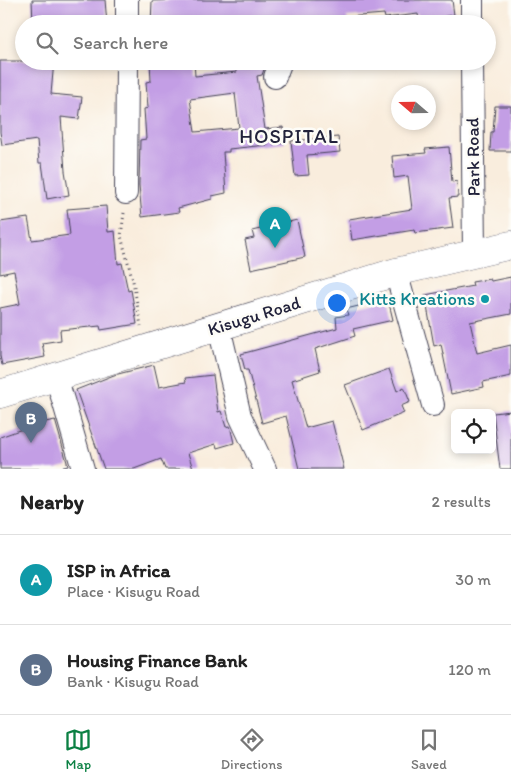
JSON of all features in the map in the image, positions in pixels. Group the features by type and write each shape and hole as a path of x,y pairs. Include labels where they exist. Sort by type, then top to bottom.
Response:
{"street":[{"path":"127,0 127,15"},
{"path":"472,0 472,15"},
{"path":"126,193 127,70"},
{"name":"Park Road","path":"472,70 474,254"},
{"name":"Kisugu Road","path":"0,394 396,272 511,245"},
{"path":"396,272 433,405"},
{"path":"219,327 240,416 265,469"},
{"path":"56,376 83,469"}],"path":[{"path":"126,193 121,236 133,281 146,349"}],"building":[{"path":"32,0 105,0 106,15 33,15"},
{"path":"452,0 454,15 151,15 152,1"},
{"path":"0,61 15,61 15,70 53,70 51,94 82,97 79,119 61,117 65,171 69,195 47,199 42,163 39,163 37,140 2,145 0,132"},
{"path":"150,70 195,70 195,76 237,72 237,70 264,70 262,75 257,76 265,129 283,127 285,143 229,149 229,152 223,152 226,193 212,196 212,199 178,208 179,212 142,217 139,185 140,140 146,139 144,109 148,108 146,82 151,81","holes":["235,93 239,128 195,132 190,99"]},
{"path":"495,106 511,106 511,151 490,151"},
{"path":"338,137 340,152 307,155 309,175 295,176 291,141"},
{"path":"449,147 452,182 457,181 458,197 449,198 453,228 415,233 414,230 352,240 349,219 412,209 408,176 394,178 392,156 426,153 425,149"},
{"path":"106,206 108,232 115,231 118,264 122,263 128,291 131,290 137,324 101,330 100,326 60,330 61,340 42,343 45,357 2,365 0,356 0,308 20,304 14,271 0,274 0,222 28,218 32,240 70,235 67,209"},
{"path":"297,220 305,257 251,269 245,240 254,238 252,231"},
{"path":"511,277 511,314 470,322 477,353 511,345 511,376 483,382 484,387 451,394 441,344 434,346 425,295 473,286 472,282"},
{"path":"388,299 393,320 353,329 355,336 315,349 320,371 292,380 306,428 332,421 344,469 299,469 286,416 262,423 248,370 245,370 241,354 337,328 336,317 348,315 346,309"},
{"path":"154,365 159,387 186,382 185,378 213,375 218,412 221,411 226,427 230,426 234,443 217,448 216,444 188,453 193,469 165,469 161,459 134,469 104,469 76,390 114,375"},
{"path":"389,369 397,391 404,387 410,402 401,406 404,413 363,430 345,385"},
{"path":"511,411 511,469 500,469 496,437 496,413"},
{"path":"55,420 68,466 55,469 0,469 0,437 36,424"}],"place":[{"name":"ISP in Africa","path":"275,248"},
{"name":"Kitts Kreations","path":"485,299"},
{"name":"Housing Finance Bank","path":"31,443"}],"district":[{"name":"HOSPITAL","path":"289,136"}]}
